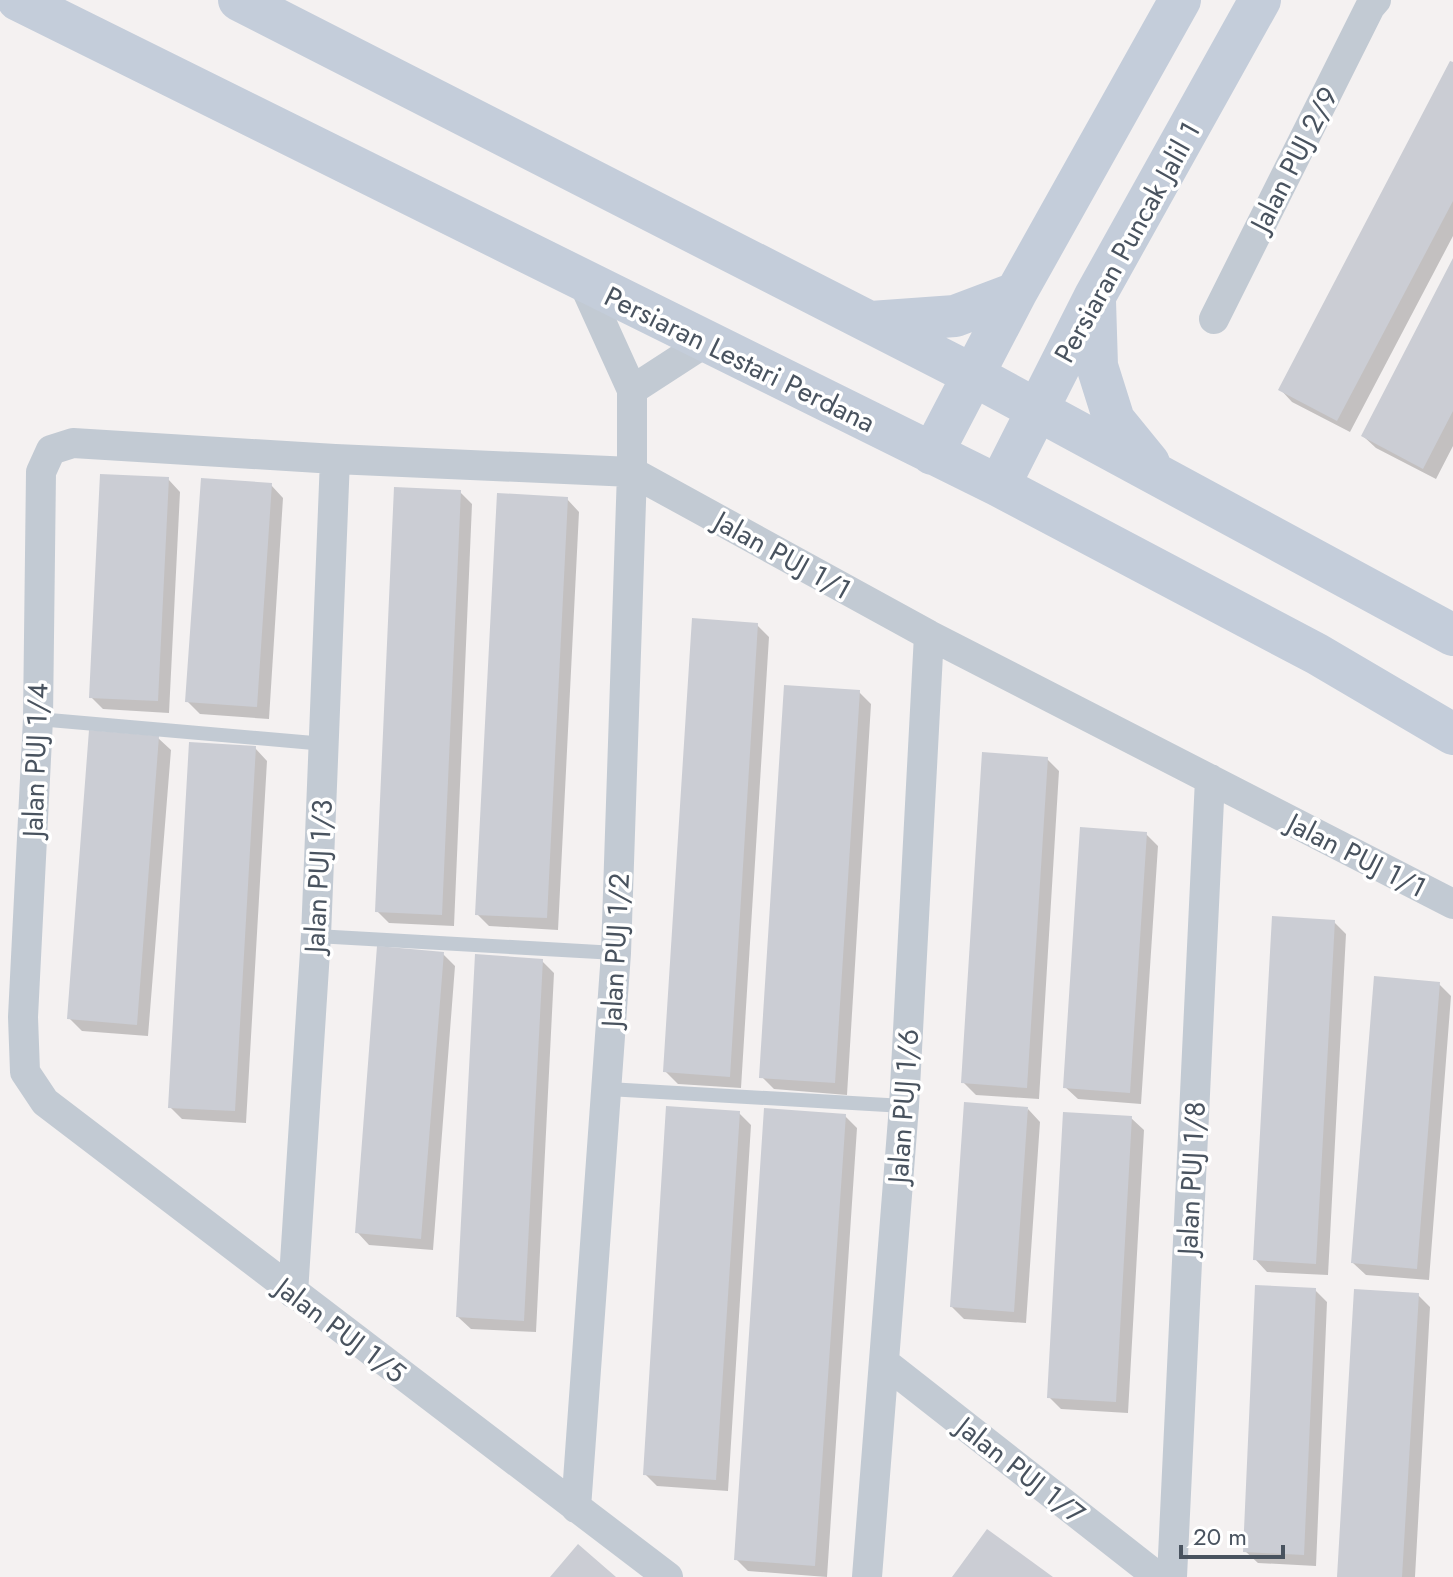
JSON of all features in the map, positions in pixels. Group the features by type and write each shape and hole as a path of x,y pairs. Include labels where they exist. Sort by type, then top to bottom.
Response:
{"main road":[{"name":"Persiaran Lestari Perdana","path":"18,0 999,486 1317,654 1453,734"},
{"path":"239,0 973,375 1453,635"},
{"path":"932,454 1016,293 1180,0"},
{"name":"Persiaran Puncak Jalil 1","path":"999,486 1095,296 1260,0"},
{"path":"870,322 955,316 1016,293"},
{"path":"1095,296 1097,366 1114,420 1164,481"}],"street":[{"name":"Jalan PUJ 2/9","path":"1214,319 1376,0"},
{"name":"Jalan PUJ 1/2","path":"576,1508 616,953 632,472 632,390 583,282"},
{"path":"632,390 706,342"},
{"name":"Jalan PUJ 1/1","path":"51,450 73,443 335,459 632,472 929,635 1453,904"},
{"name":"Jalan PUJ 1/4","path":"25,1072 23,1017 38,719 41,472 51,450"},
{"name":"Jalan PUJ 1/3","path":"293,1293 316,936 335,459"},
{"name":"Jalan PUJ 1/6","path":"867,1577 904,1106 929,635"},
{"name":"Jalan PUJ 1/8","path":"1172,1577 1210,779"},
{"name":"Jalan PUJ 1/5","path":"25,1072 45,1102 668,1577"},
{"name":"Jalan PUJ 1/7","path":"885,1363 1158,1577"}],"lane":[{"path":"38,719 325,744"},
{"path":"316,936 616,953"},
{"path":"608,1089 904,1106"}],"building":[{"path":"1450,61 1453,62 1453,201 1337,421 1278,390"},
{"path":"1453,258 1453,411 1423,469 1361,436"},
{"path":"100,474 169,477 158,701 89,698"},
{"path":"201,478 272,483 257,707 185,702"},
{"path":"394,487 461,490 442,915 375,912"},
{"path":"497,493 568,497 547,918 475,915"},
{"path":"692,618 758,623 730,1077 663,1072"},
{"path":"784,685 860,690 835,1083 759,1078"},
{"path":"89,730 159,736 137,1025 67,1019"},
{"path":"189,742 256,746 235,1111 168,1108"},
{"path":"982,752 1048,757 1027,1088 961,1083"},
{"path":"1080,827 1147,832 1130,1093 1063,1088"},
{"path":"1272,916 1335,920 1316,1264 1253,1260"},
{"path":"377,946 444,952 421,1239 355,1233"},
{"path":"475,954 543,959 524,1321 456,1317"},
{"path":"1374,976 1440,982 1417,1269 1351,1263"},
{"path":"964,1102 1028,1107 1014,1312 950,1307"},
{"path":"666,1106 740,1111 716,1480 643,1475"},
{"path":"764,1108 846,1114 815,1566 734,1560"},
{"path":"1063,1112 1132,1116 1116,1402 1047,1398"},
{"path":"1255,1285 1316,1288 1304,1555 1243,1552"},
{"path":"1354,1289 1419,1293 1402,1577 1337,1577"},
{"path":"987,1529 1053,1577 952,1577"},
{"path":"578,1544 616,1577 550,1577"}]}
